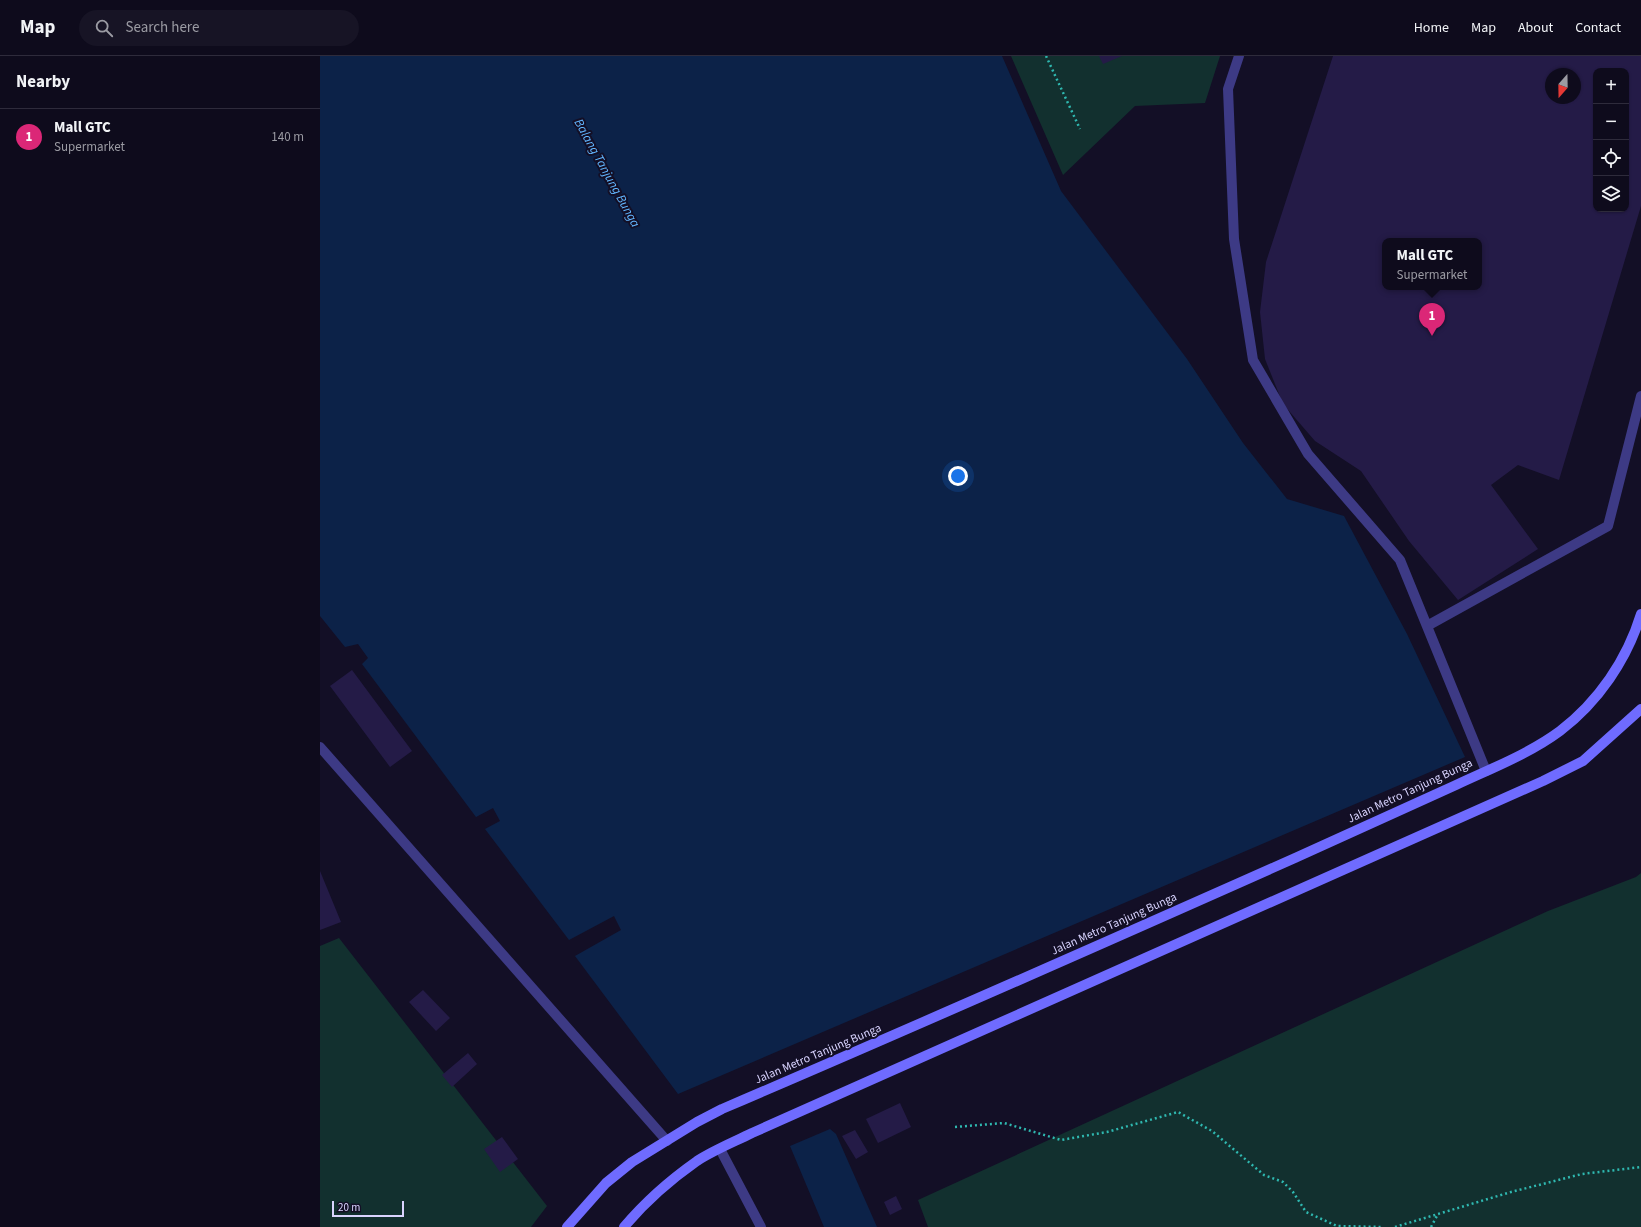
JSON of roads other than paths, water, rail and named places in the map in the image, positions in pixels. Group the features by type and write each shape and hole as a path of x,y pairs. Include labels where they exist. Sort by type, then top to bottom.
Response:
{"main road":[{"name":"Jalan Metro Tanjung Bunga","path":"567,1227 606,1183 632,1162 697,1122 722,1109 1049,968 1486,771 1539,745 1576,717 1615,672 1629,646 1641,614"},
{"path":"624,1227 641,1206 698,1160 752,1132 1544,781 1583,761 1641,709"}],"street":[{"path":"1239,56 1228,89 1234,239 1253,360 1308,454 1400,560 1486,771"},
{"path":"1427,626 1608,526 1637,425 1641,396"},
{"path":"320,747 667,1141"},
{"path":"720,1149 761,1227"}],"water":[{"name":"Balang Tanjung Bunga","path":"320,56 1002,56 1061,191 1187,359 1243,443 1287,499 1344,516 1407,634 1465,757 678,1094 575,956 621,930 614,916 569,940 485,829 500,821 493,808 476,817 362,664 368,658 358,644 345,647 320,616"},
{"path":"830,1129 836,1134 877,1227 824,1227 790,1146"}],"place":[{"name":"Mall GTC","path":"1432,336"}]}
